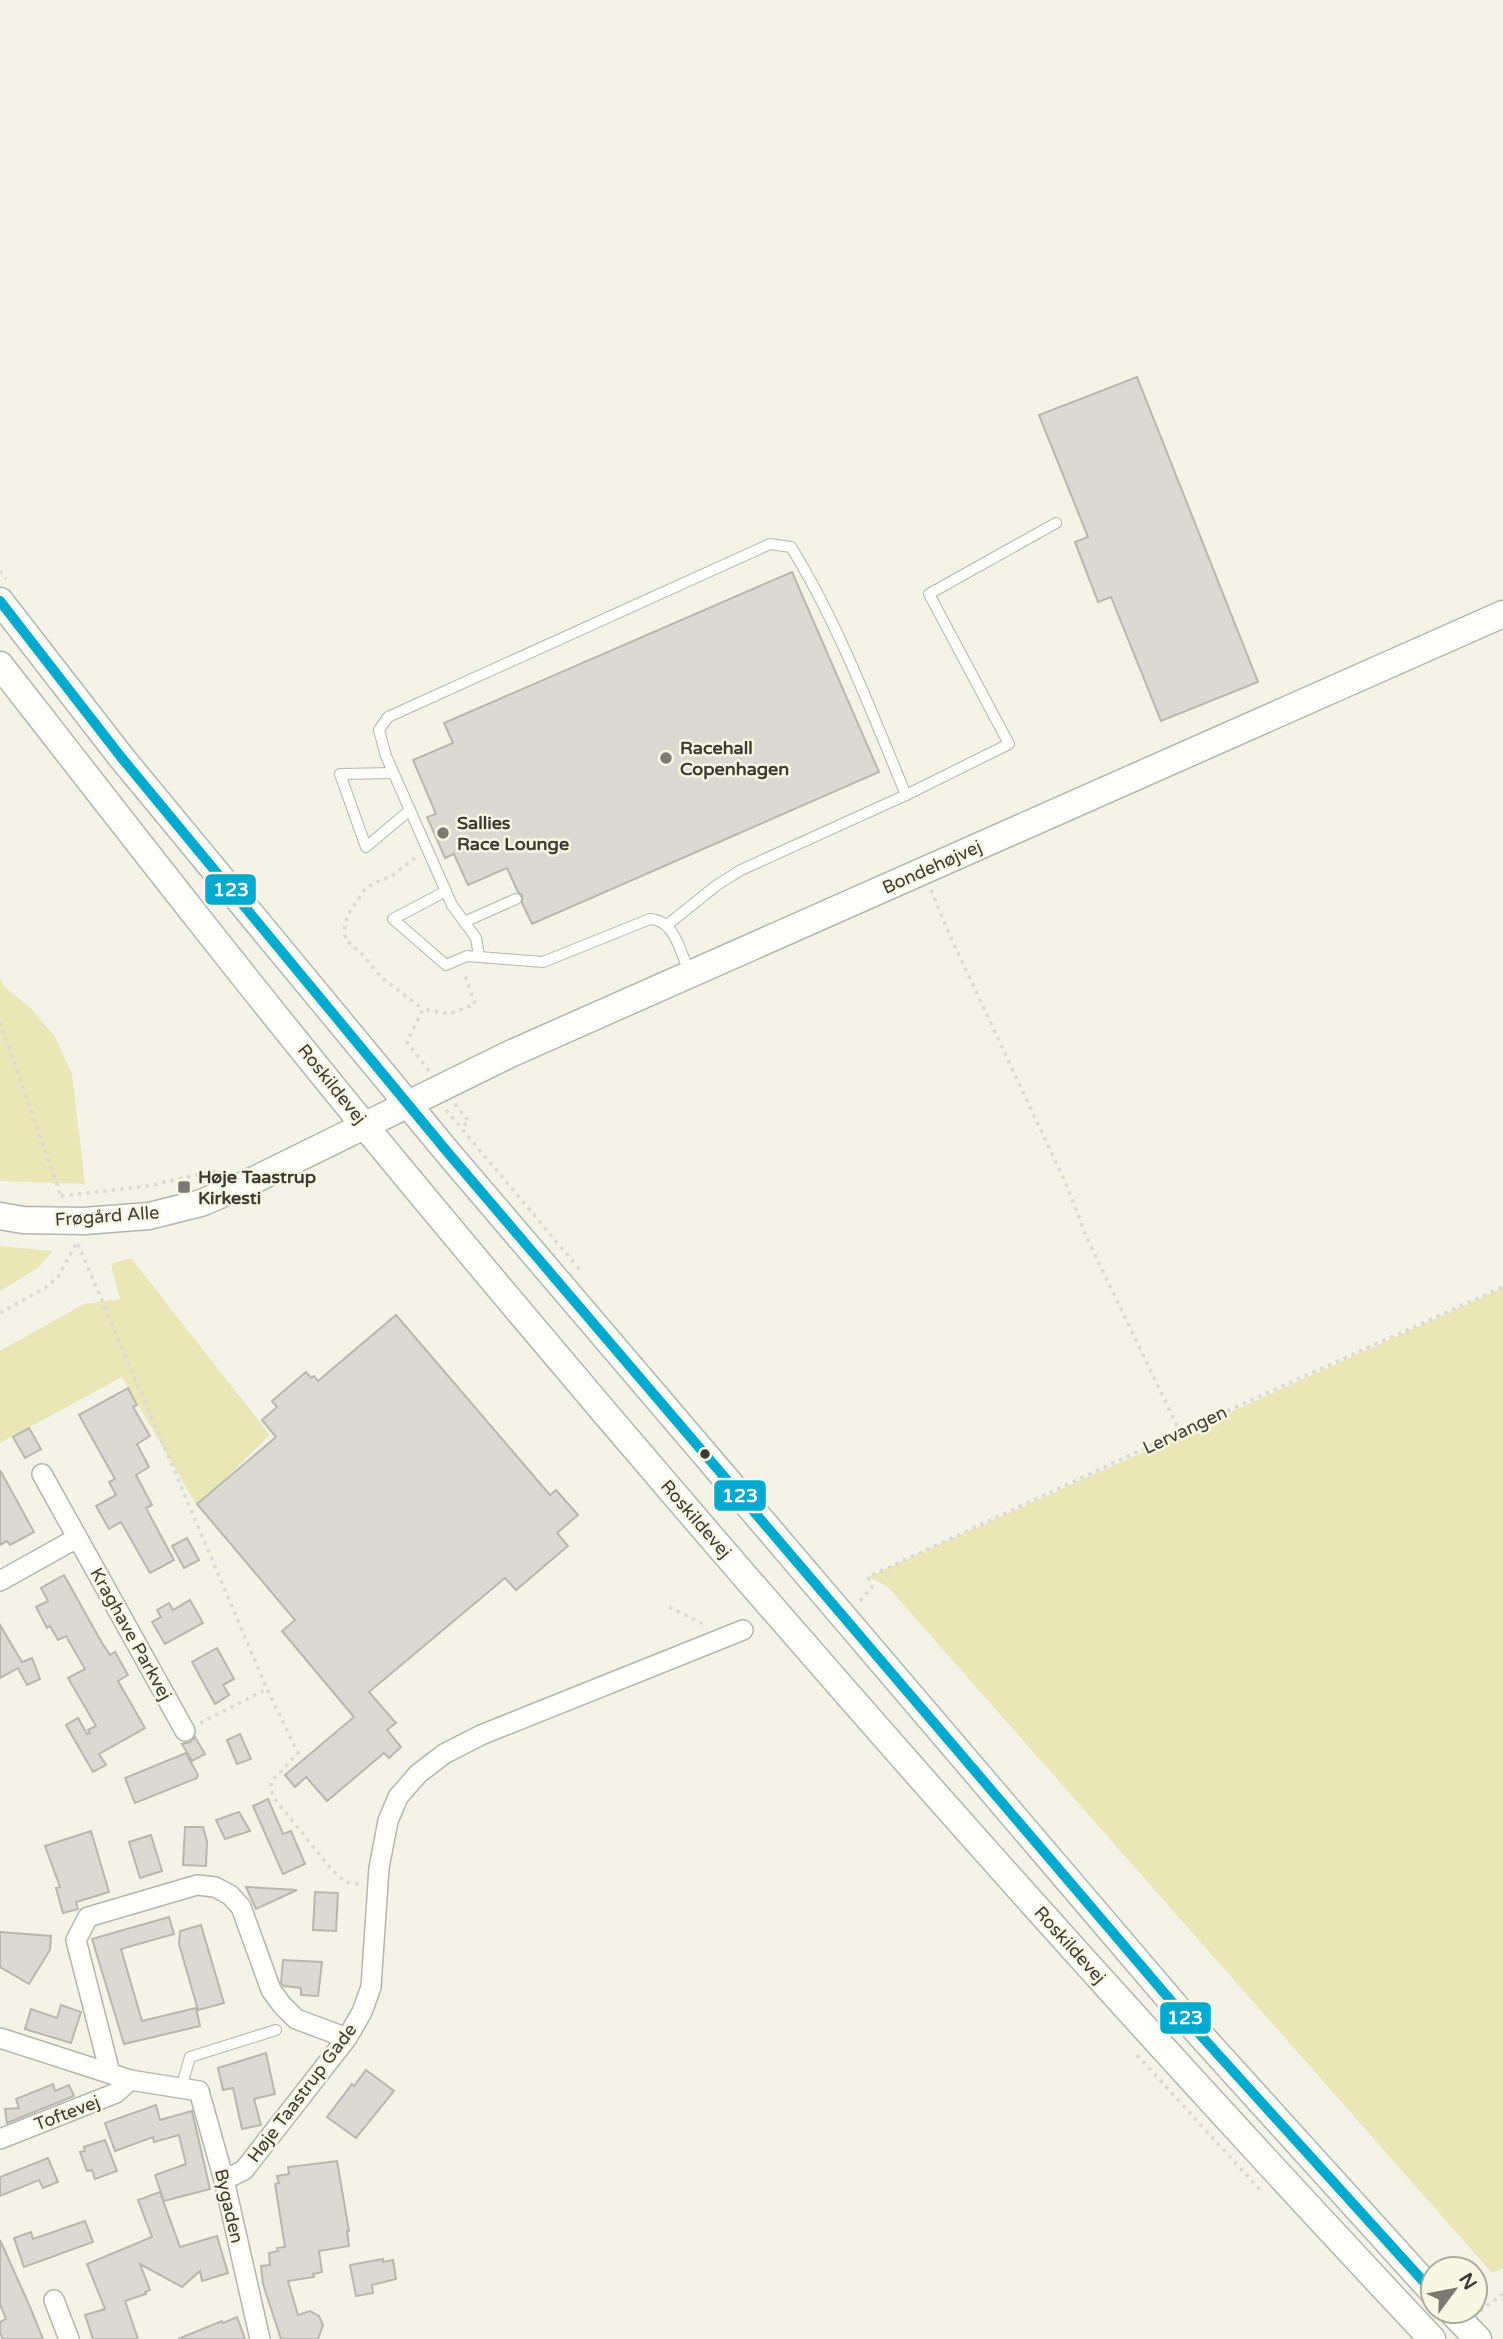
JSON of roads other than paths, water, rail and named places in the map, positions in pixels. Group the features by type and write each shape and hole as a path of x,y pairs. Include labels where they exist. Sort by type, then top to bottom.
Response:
{"main road":[{"path":"0,601 121,757 408,1104 1195,2029 1419,2277"},
{"name":"Bondehøjvej","path":"364,1125 510,1054 1503,614"},
{"name":"Roskildevej","path":"0,665 179,895 364,1125 573,1376 857,1706 1166,2052 1432,2339"},
{"name":"Frøgård Alle","path":"0,1216 23,1220 69,1220 149,1216 201,1203 246,1184 364,1125"},
{"path":"1464,2325 1478,2339"}],"street":[{"name":"Kraghave Parkvej","path":"42,1474 185,1731"},
{"path":"0,1581 77,1538"},
{"name":"Høje Taastrup Gade","path":"224,2180 244,2170 347,2038 362,2012 371,1987 379,1868 387,1821 398,1797 418,1774 444,1754 481,1735 735,1634"},
{"path":"110,2073 76,1940 88,1917 197,1885 215,1888 230,1895 242,1907 271,1990 282,2005 296,2019 347,2038"},
{"path":"0,2038 130,2080 181,2088"},
{"name":"Toftevej","path":"0,2139 117,2093 130,2080"},
{"name":"Bygaden","path":"181,2088 199,2091 224,2180 260,2339"},
{"path":"54,2300 69,2339"}],"lane":[{"path":"667,925 717,885 741,870 1009,744 929,594 1056,523"},
{"path":"479,956 476,938 452,905 386,756 379,730 388,717 770,544 791,547 813,581 905,795"},
{"path":"393,773 340,774 366,848 410,810"},
{"path":"446,891 393,919 446,965 467,956 543,962 643,921 657,920 667,925 691,975"},
{"path":"464,922 516,899"},
{"path":"181,2088 190,2057 276,2030"}],"place":[{"name":"Racehall Copenhagen","path":"666,758"},
{"name":"Sallies Race Lounge","path":"443,833"},
{"name":"Høje Taastrup Kirkesti","path":"184,1187"}]}
